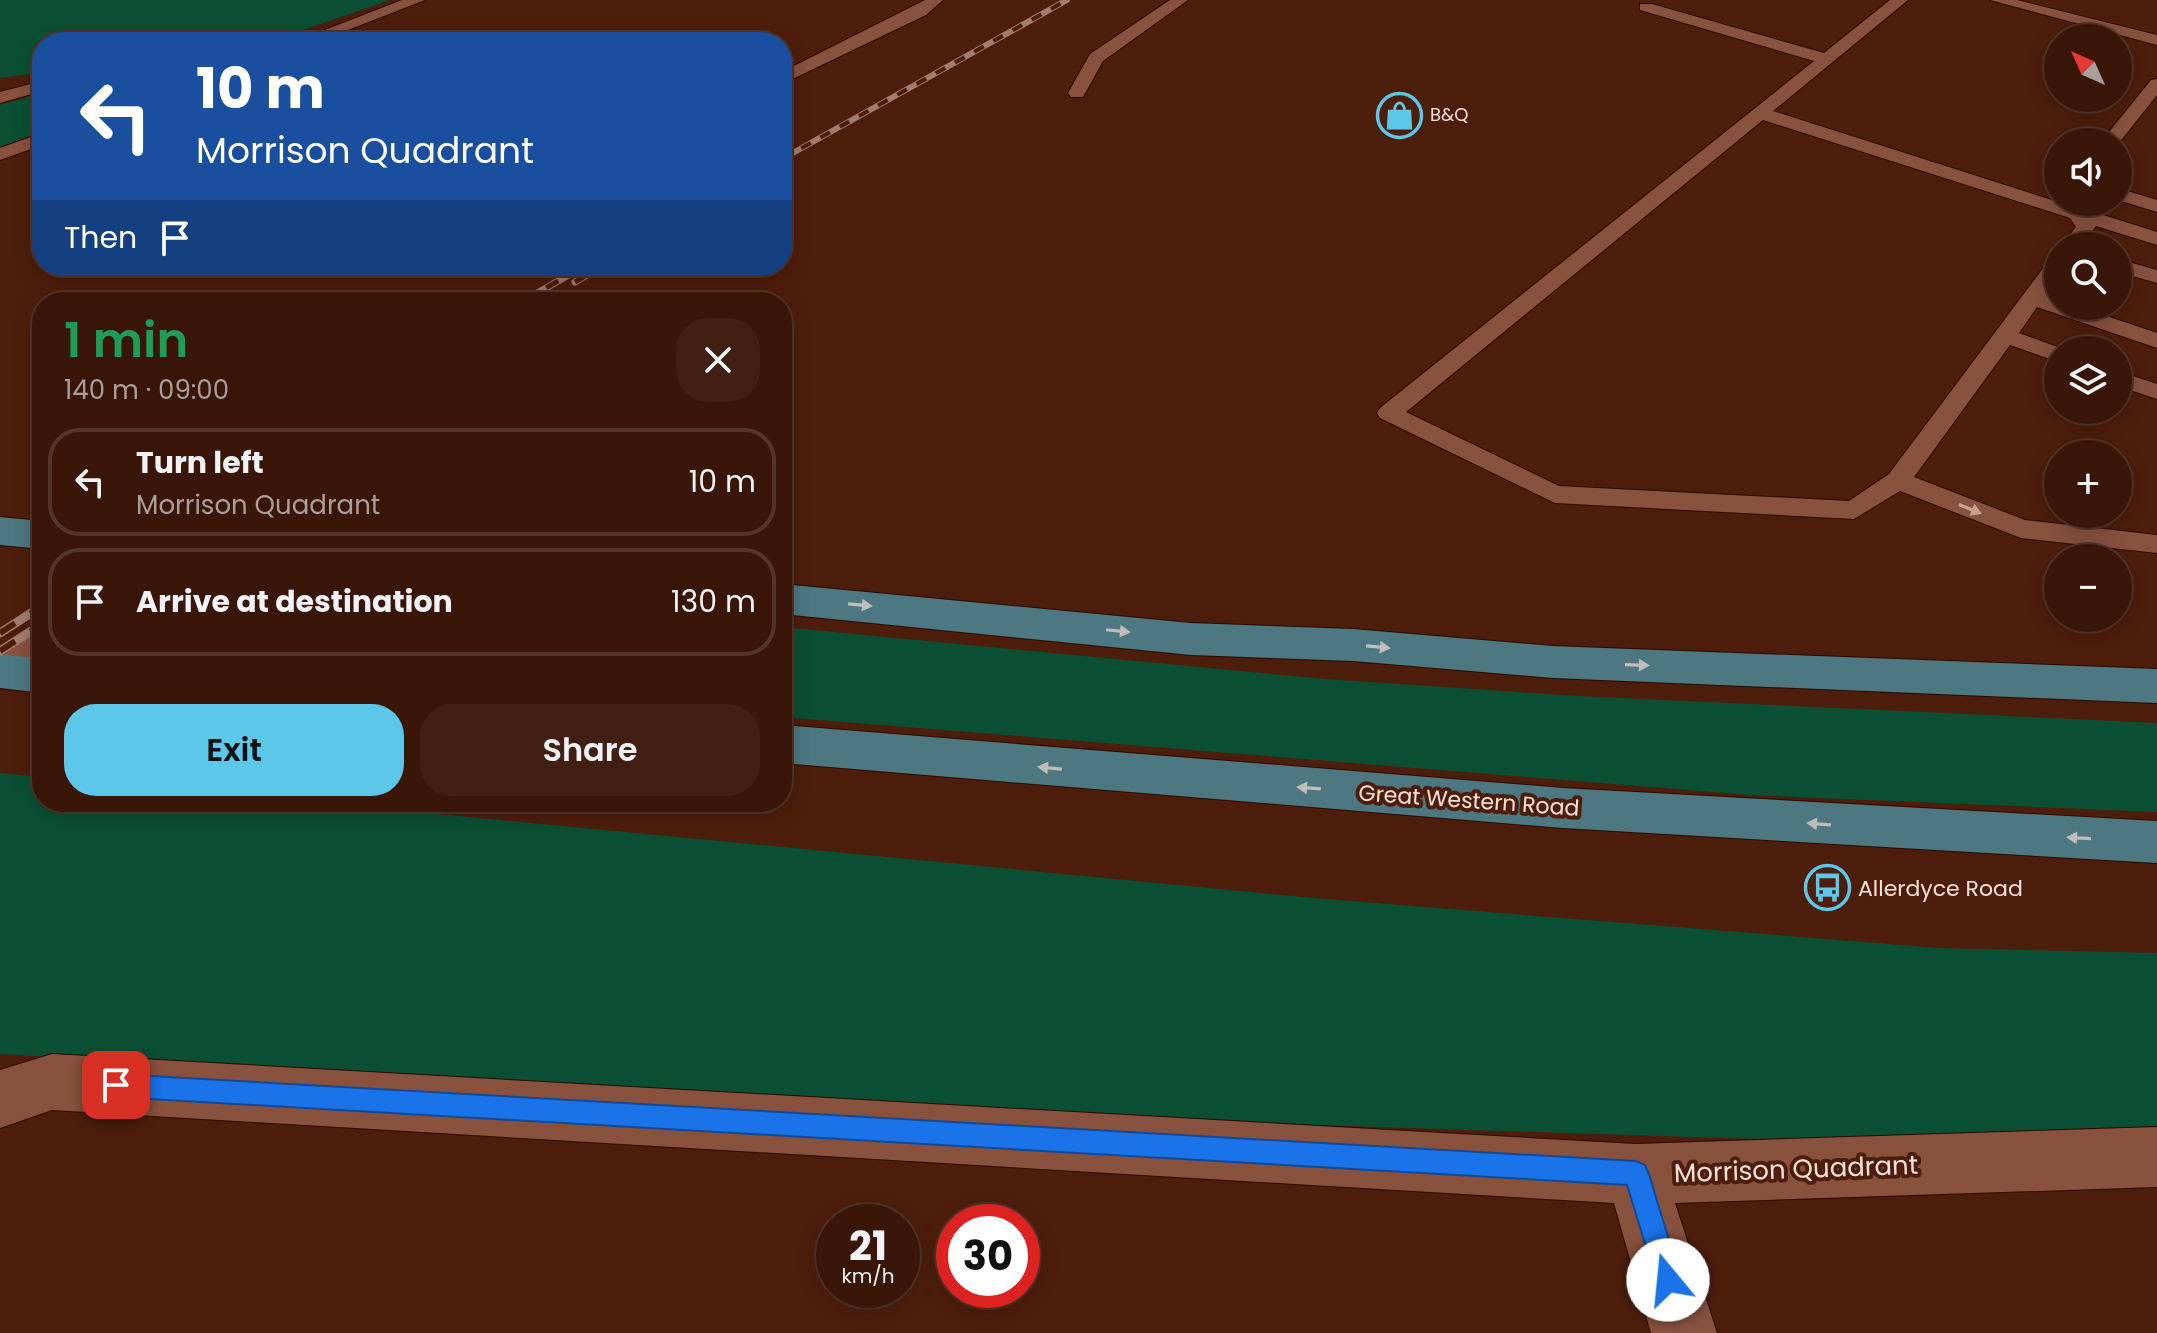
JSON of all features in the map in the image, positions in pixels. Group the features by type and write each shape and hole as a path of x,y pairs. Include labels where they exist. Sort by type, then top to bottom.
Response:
{"main road":[{"path":"0,531 32,534"},
{"path":"792,600 1191,639 1353,645 1553,662 2157,686"},
{"name":"Great Western Road","path":"792,745 1563,808 2157,842"}],"street":[{"name":"Morrison Quadrant","path":"0,1099 52,1082 1636,1174 2157,1157"},
{"path":"1636,1174 1684,1333"}],"lane":[{"path":"329,32 417,0"},
{"path":"792,74 920,12 935,0"},
{"path":"1077,93 1096,58 1180,0"},
{"path":"1657,0 1646,7 1827,59"},
{"path":"1900,0 1389,413 1555,494 1854,510 1898,480 2044,282"},
{"path":"1998,0 2157,40"},
{"path":"0,84 32,79"},
{"path":"2121,128 2157,84"},
{"path":"0,98 32,89"},
{"path":"1760,113 2044,199"},
{"path":"0,154 32,143"},
{"path":"2132,198 2157,206"},
{"path":"2095,216 2157,239"},
{"path":"2132,269 2157,277"},
{"path":"2032,298 2157,341"},
{"path":"2005,336 2044,350"},
{"path":"2132,383 2152,390"},
{"path":"1898,480 2021,529 2157,544"},
{"path":"15,673 32,648"}],"green space":[{"path":"0,0 390,0 297,32 32,32 32,73 0,78"},
{"path":"32,96 32,135 0,147 0,105"},
{"path":"792,628 1324,679 1577,696 2157,723 2157,812 1750,795 792,718"},
{"path":"0,773 32,776 32,812 416,812 1325,899 1939,948 2157,953 2157,1131 1758,1139 1219,1122 0,1054"}],"railway":[{"path":"792,153 1067,0"},
{"path":"539,292 567,276"},
{"path":"575,282 585,276"},
{"path":"0,633 32,612"},
{"path":"0,651 32,630"}],"place":[{"name":"B&Q","path":"1399,115"},
{"name":"Allerdyce Road","path":"1827,888"}],"route":[{"path":"116,1085 1636,1174 1668,1280"}]}
